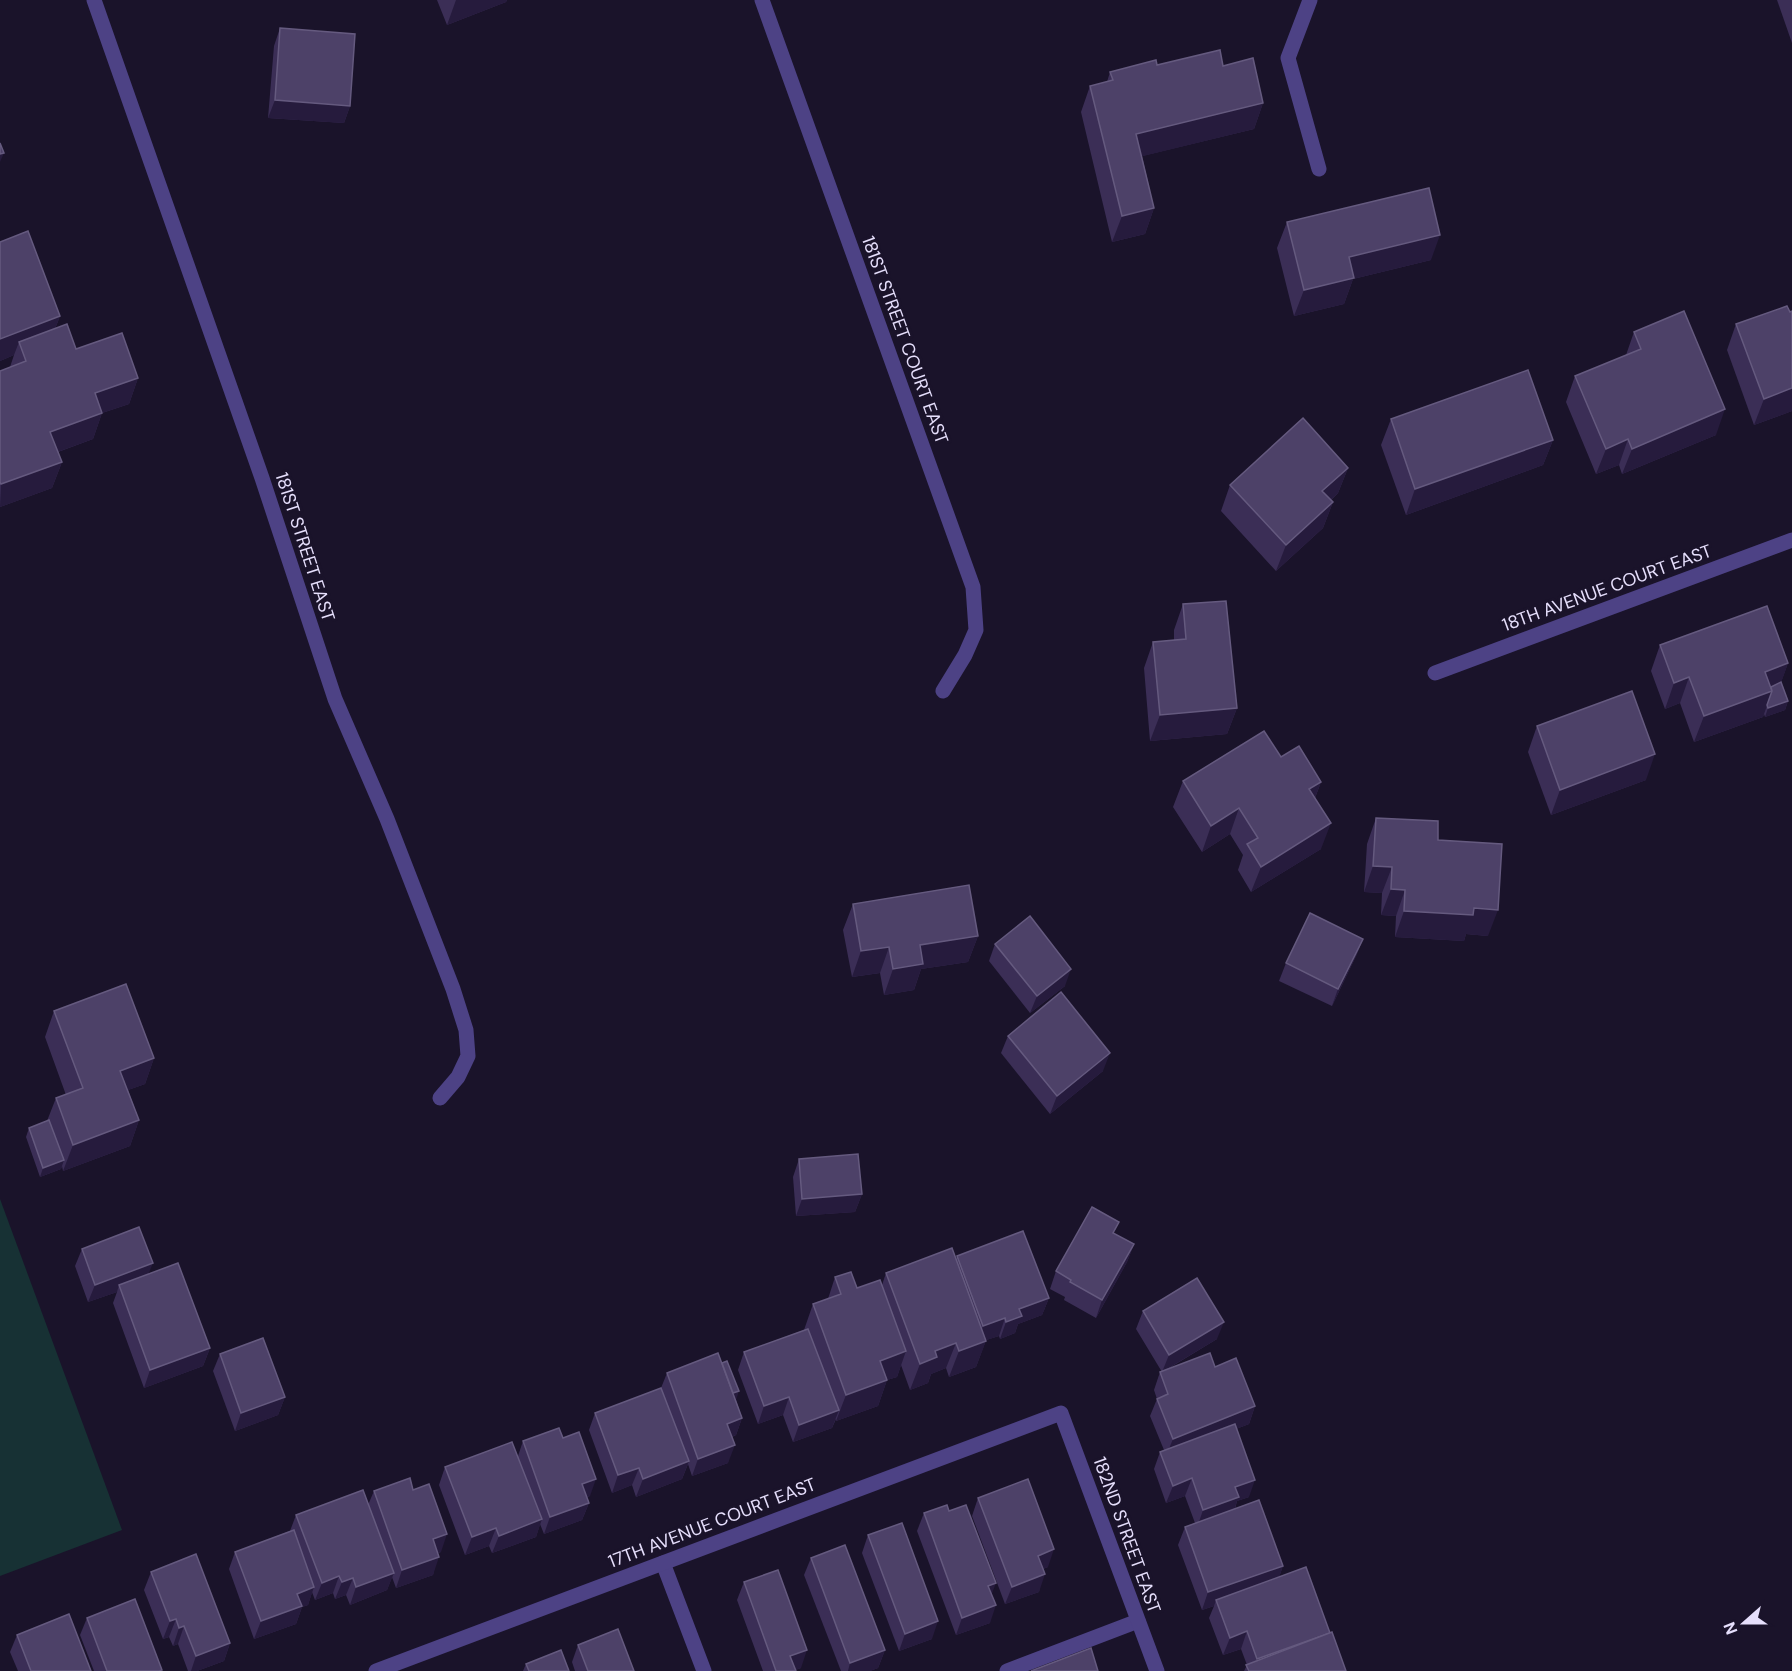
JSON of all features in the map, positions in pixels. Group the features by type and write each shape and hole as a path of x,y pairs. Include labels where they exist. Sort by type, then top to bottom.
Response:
{"street":[{"name":"181ST STREET EAST","path":"94,0 262,478 335,699 387,819 462,1020 468,1056 458,1077 440,1098"},
{"name":"181ST STREET COURT EAST","path":"762,0 973,587 976,630 965,655 943,691"},
{"path":"1310,0 1288,58 1319,169"},
{"name":"18TH AVENUE COURT EAST","path":"1435,673 1792,540"},
{"name":"17TH AVENUE COURT EAST","path":"376,1671 1061,1413"},
{"name":"182ND STREET EAST","path":"1061,1413 1157,1671"},
{"path":"663,1563 704,1671"},
{"path":"1007,1671 1138,1621"}],"green space":[{"path":"0,1199 122,1530 0,1576"}],"building":[{"path":"280,28 355,34 350,106 275,100"},
{"path":"1220,50 1223,66 1253,58 1263,103 1136,134 1154,208 1122,216 1090,86 1113,80 1110,72 1156,60 1157,65"},
{"path":"1429,188 1440,235 1349,257 1354,278 1304,290 1287,222"},
{"path":"28,231 60,316 0,339 0,242"},
{"path":"1787,306 1790,312 1792,311 1792,388 1764,399 1736,324"},
{"path":"1684,311 1725,409 1632,449 1628,439 1606,449 1575,376 1641,349 1634,332"},
{"path":"67,324 76,349 122,333 138,378 95,393 102,413 50,432 62,462 1,484 0,371 26,361 19,342"},
{"path":"1528,370 1553,440 1415,489 1391,419"},
{"path":"1303,418 1348,468 1322,491 1333,502 1286,545 1230,485"},
{"path":"1226,601 1237,708 1160,715 1153,642 1186,639 1183,604"},
{"path":"1767,606 1788,663 1765,672 1772,691 1704,716 1689,677 1674,683 1660,645"},
{"path":"1781,682 1788,701 1768,708 1771,687"},
{"path":"1632,691 1655,754 1560,790 1537,726"},
{"path":"1264,731 1281,757 1299,746 1321,782 1309,789 1331,823 1261,867 1247,844 1258,838 1239,808 1211,826 1183,781"},
{"path":"1376,818 1438,821 1438,840 1502,844 1498,910 1474,908 1473,915 1404,911 1405,890 1391,889 1392,867 1373,866"},
{"path":"969,885 978,936 920,945 923,964 893,969 889,947 861,951 853,904"},
{"path":"1310,913 1363,939 1338,989 1286,963"},
{"path":"1030,916 1071,969 1037,996 995,944"},
{"path":"126,984 154,1058 120,1071 139,1120 73,1145 56,1098 83,1088 54,1011"},
{"path":"1061,992 1110,1053 1057,1096 1008,1036"},
{"path":"49,1120 64,1160 43,1168 29,1128"},
{"path":"858,1154 862,1194 802,1199 799,1159"},
{"path":"1092,1207 1119,1222 1113,1233 1134,1244 1102,1300 1070,1282 1071,1280 1056,1271"},
{"path":"139,1227 153,1263 95,1285 82,1249"},
{"path":"1023,1231 1049,1298 1019,1309 1022,1316 1006,1322 1005,1318 983,1326 957,1256"},
{"path":"952,1248 986,1341 959,1351 956,1343 935,1351 937,1357 920,1364 886,1273"},
{"path":"178,1263 210,1348 150,1370 119,1285"},
{"path":"851,1272 857,1288 880,1280 906,1351 880,1361 887,1380 846,1395 813,1304 841,1294 835,1277"},
{"path":"1197,1278 1224,1322 1169,1355 1143,1311"},
{"path":"808,1329 839,1410 799,1425 789,1397 764,1406 744,1352"},
{"path":"263,1338 285,1397 241,1413 220,1354"},
{"path":"718,1353 742,1418 727,1424 735,1445 698,1459 667,1373"},
{"path":"1210,1353 1215,1367 1236,1358 1255,1406 1173,1439 1157,1399 1168,1394 1160,1372"},
{"path":"727,1361 739,1391 733,1393 722,1363"},
{"path":"661,1388 689,1461 643,1479 639,1468 618,1475 595,1413"},
{"path":"1235,1424 1255,1480 1235,1487 1239,1497 1203,1510 1192,1478 1173,1486 1160,1452"},
{"path":"559,1428 563,1438 579,1432 596,1479 582,1484 589,1503 550,1517 523,1441"},
{"path":"512,1442 542,1519 499,1536 496,1528 472,1537 445,1467"},
{"path":"410,1478 413,1490 429,1484 447,1534 433,1539 439,1557 402,1570 374,1491"},
{"path":"1028,1479 1054,1549 1038,1556 1045,1574 1012,1587 978,1498"},
{"path":"363,1490 394,1573 356,1587 353,1578 342,1582 339,1576 322,1583 296,1515"},
{"path":"1259,1500 1283,1566 1208,1592 1185,1527"},
{"path":"947,1505 949,1511 966,1505 996,1583 988,1586 996,1605 962,1618 924,1513"},
{"path":"902,1523 938,1621 905,1634 868,1535"},
{"path":"294,1530 314,1587 297,1594 302,1606 261,1621 235,1552"},
{"path":"845,1545 885,1650 850,1663 811,1558"},
{"path":"196,1554 230,1643 196,1656 184,1626 179,1628 176,1619 170,1621 151,1572"},
{"path":"1306,1567 1330,1633 1257,1659 1247,1631 1230,1638 1216,1600"},
{"path":"778,1570 807,1650 790,1656 796,1671 776,1671 744,1582"},
{"path":"135,1599 162,1670 107,1671 87,1618"},
{"path":"69,1614 91,1671 31,1671 17,1635"},
{"path":"618,1629 634,1671 588,1671 578,1645"},
{"path":"1332,1632 1346,1671 1249,1671 1246,1665"},
{"path":"1091,1648 1098,1671 1031,1671"},
{"path":"561,1650 569,1671 529,1671 526,1664"}]}
